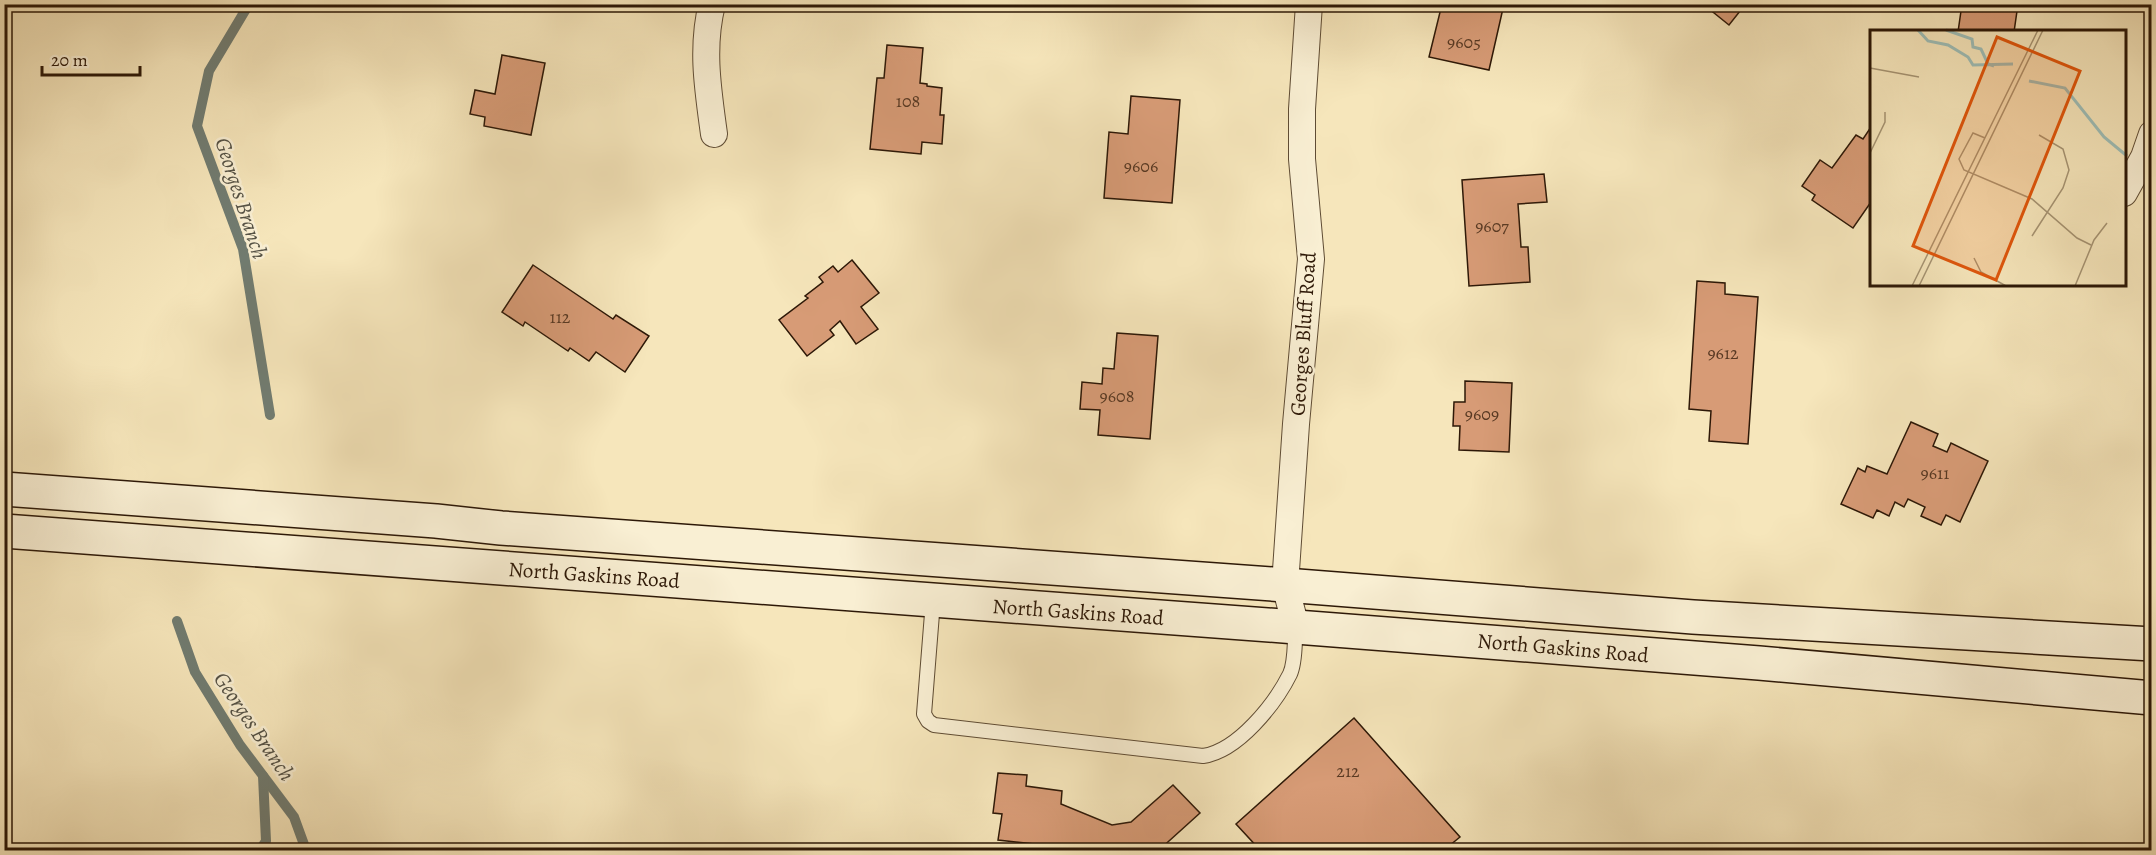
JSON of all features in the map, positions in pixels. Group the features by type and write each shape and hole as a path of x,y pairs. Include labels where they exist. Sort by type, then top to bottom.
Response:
{"main road":[{"name":"North Gaskins Road","path":"4,489 1692,617 2151,644"},
{"name":"North Gaskins Road","path":"4,531 1759,663 2151,698"}],"street":[{"path":"712,4 705,73 714,134"},
{"name":"Georges Bluff Road","path":"1296,627 1285,585 1296,424 1311,259 1302,159 1302,109 1309,4"},
{"path":"2126,189 2144,157 2151,134"}],"lane":[{"path":"933,601 924,714 928,722 934,725 1203,756 1216,754 1225,749 1263,715 1291,672 1296,627"}],"building":[{"path":"1442,4 1504,4 1489,70 1429,57"},
{"path":"1703,4 1757,4 1751,11 1744,6 1729,25"},
{"path":"1962,4 2018,4 2014,30 1958,30"},
{"path":"887,45 923,48 920,83 942,88 940,115 944,115 942,144 922,142 921,154 870,149 877,78 884,78"},
{"path":"502,55 545,63 531,135 484,126 485,117 470,114 475,90 495,94"},
{"path":"1131,96 1180,100 1172,203 1104,198 1109,132 1128,134"},
{"path":"1870,128 1870,203 1853,228 1812,200 1815,195 1802,186 1820,160 1832,168 1856,135 1863,139"},
{"path":"1544,174 1547,202 1518,204 1521,247 1528,247 1530,282 1469,286 1462,180"},
{"path":"852,260 879,293 861,307 878,329 856,344 840,321 830,330 834,335 807,356 779,320 808,298 805,296 823,282 819,277 833,266 838,272"},
{"path":"533,265 613,319 616,315 649,336 625,372 596,352 589,361 570,348 568,351 525,322 523,326 502,312"},
{"path":"1697,281 1725,283 1725,294 1758,297 1748,444 1709,441 1711,411 1689,409"},
{"path":"1117,333 1158,336 1150,439 1098,435 1100,410 1080,409 1082,382 1102,384 1103,368 1114,369"},
{"path":"1465,381 1512,383 1509,452 1459,450 1460,426 1453,426 1454,402 1465,402"},
{"path":"1911,422 1938,434 1933,446 1947,452 1951,443 1988,461 1960,522 1946,515 1941,525 1921,516 1925,507 1908,499 1904,507 1895,502 1889,516 1877,510 1873,518 1841,504 1858,468 1865,472 1867,466 1887,474"},
{"path":"1354,718 1460,837 1444,850 1260,850 1236,824"},
{"path":"998,773 1027,775 1026,786 1062,791 1061,804 1112,825 1131,822 1173,785 1200,813 1159,850 1073,850 1056,844 1054,846 998,840 1002,814 993,813"}],"waterway":[{"name":"Georges Branch","path":"249,4 209,71 197,126 243,249 270,415"},
{"name":"Georges Branch","path":"177,621 195,672 240,745 294,817 306,850"},
{"name":"Georges Branch","path":"260,850 266,841 263,776"}]}
